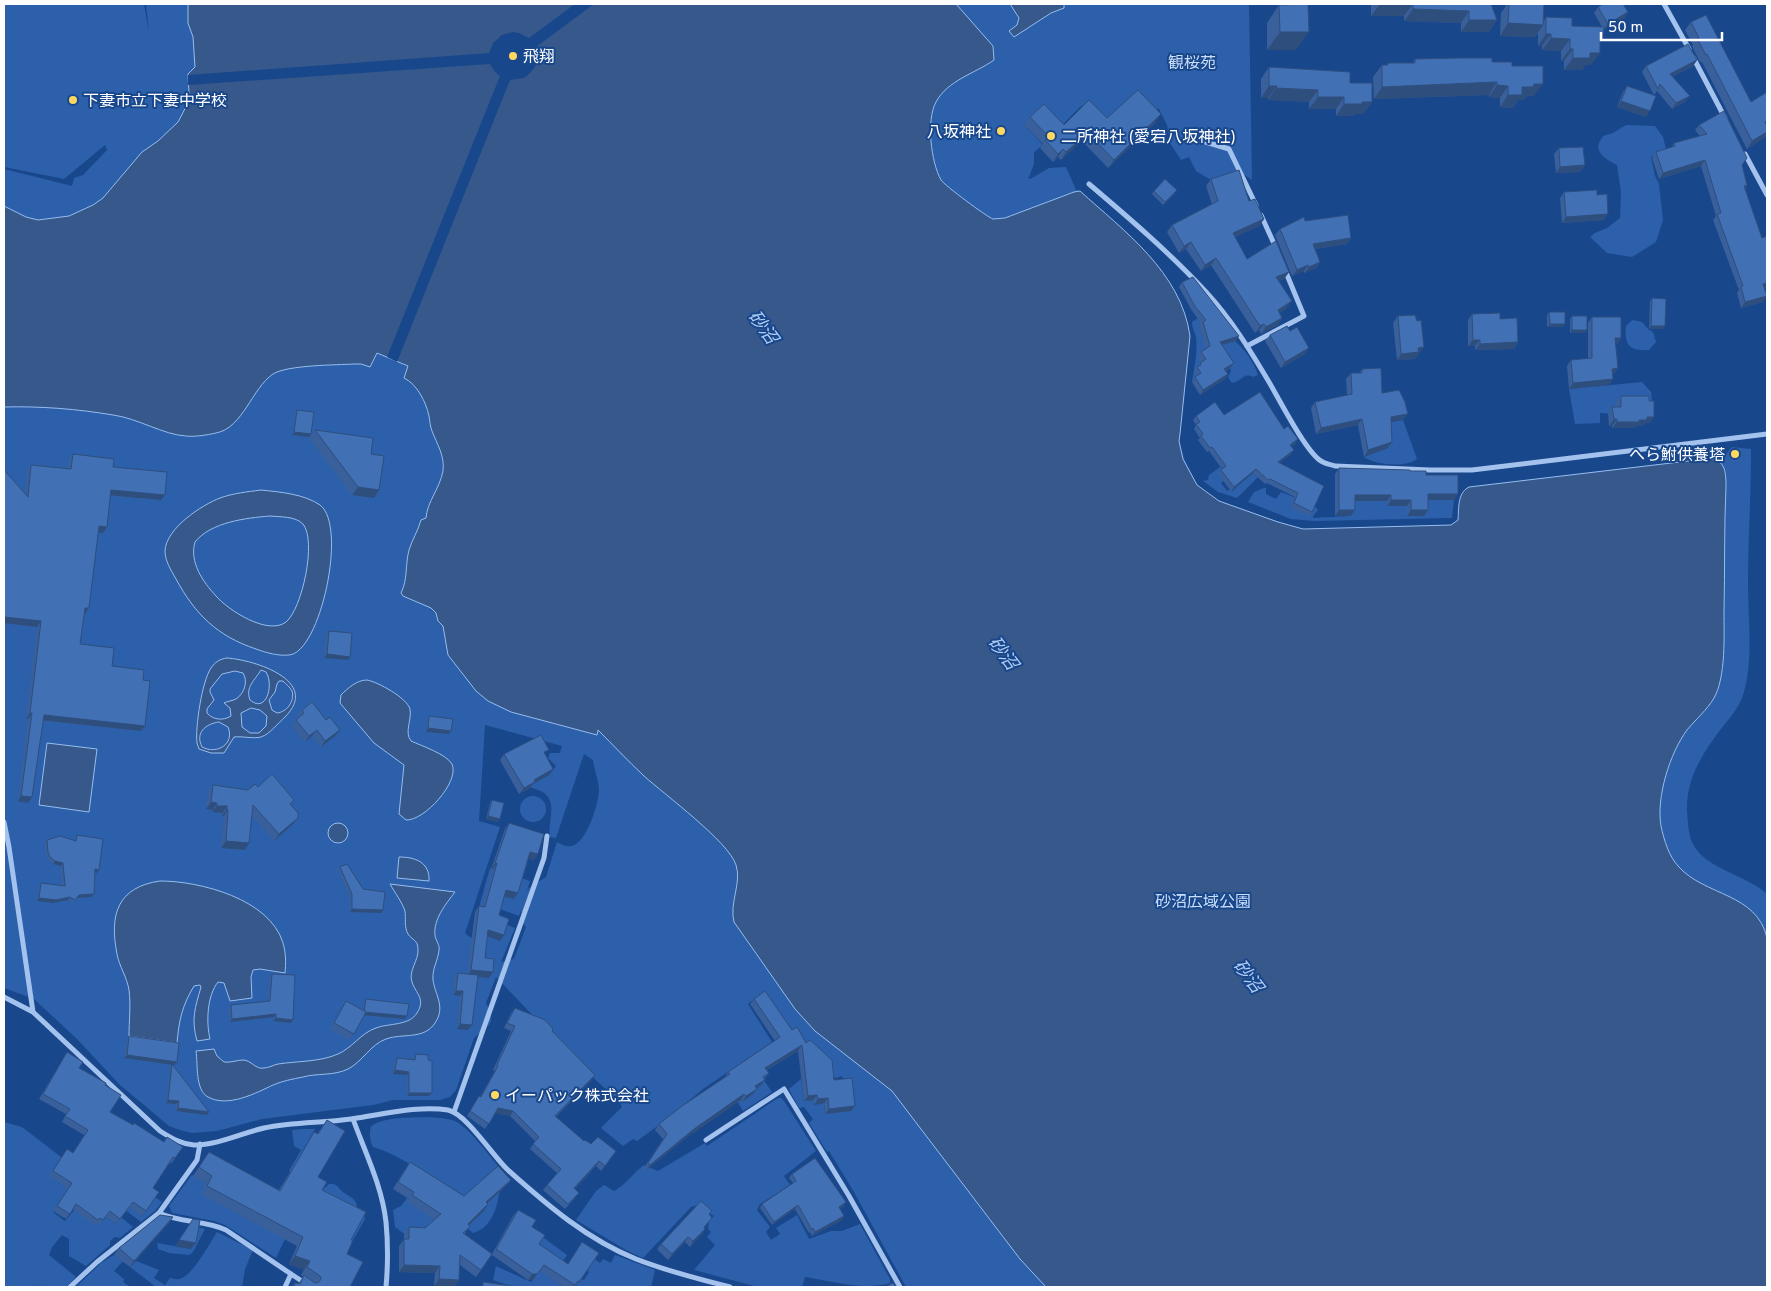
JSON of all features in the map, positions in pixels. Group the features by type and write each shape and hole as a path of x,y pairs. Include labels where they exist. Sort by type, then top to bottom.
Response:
{"street":[{"path":"1664,4 1726,119"},
{"path":"1188,137 1229,149 1270,233 1280,258"},
{"path":"1740,145 1767,195"},
{"path":"1089,184 1142,230 1205,291 1248,346 1310,450 1322,462 1335,466 1472,470 1767,434"},
{"path":"1248,346 1304,316 1284,266"},
{"path":"4,822 33,1012"},
{"path":"454,1112 544,858 547,836"},
{"path":"4,998 33,1012 160,1131 176,1141 200,1144 264,1128 353,1119 389,1112 433,1110 454,1112 471,1128 507,1170 558,1213 598,1239 635,1259 730,1287"},
{"path":"706,1140 784,1089 849,1196 900,1287"},
{"path":"353,1119 378,1188 386,1221 388,1260 386,1287"},
{"path":"70,1287 97,1262 159,1213 193,1166 200,1153 200,1144"},
{"path":"159,1213 220,1227 311,1287"},
{"path":"285,1287 291,1274"}],"green space":[{"name":"砂沼","path":"4,4 144,4 149,32 146,4 1249,4 1252,180 1240,172 1211,180 1196,171 1189,157 1181,160 1170,143 1167,125 1159,109 1142,108 1109,120 1089,108 1081,106 1058,132 1024,125 1043,145 1034,152 1034,164 1029,177 1027,177 1030,179 1049,168 1066,167 1076,190 1080,191 1148,254 1175,292 1184,313 1190,336 1179,441 1184,459 1197,485 1212,498 1303,529 1451,525 1458,520 1462,493 1469,487 1705,459 1714,459 1719,462 1732,447 1751,449 1748,568 1750,642 1746,685 1738,707 1696,767 1689,788 1687,811 1690,836 1699,853 1716,866 1759,887 1767,894 1767,1287 906,1287 854,1192 809,1123 813,1119 804,1107 799,1108 789,1089 801,1079 804,1101 813,1100 814,1105 824,1103 825,1114 848,1083 863,1097 841,1076 837,1078 830,1076 760,994 748,1004 772,1042 703,1089 637,1141 633,1139 623,1146 601,1128 622,1107 619,1101 589,1074 496,977 486,1003 491,1013 491,1021 474,1038 456,1090 450,1097 440,1100 393,1100 373,1105 262,1119 217,1131 192,1133 169,1126 120,1085 77,1039 34,999 4,988 4,169 72,186 74,178 83,175 107,150 105,145 64,179 4,167","holes":["485,725 562,746 560,753 550,753 548,758 556,766 549,775 529,786 548,797 551,808 550,837 556,838 584,754 593,760 599,787 596,805 591,822 582,838 572,846 564,846 557,842 546,877 527,891 530,881 490,868 477,914 497,908 519,916 521,910 523,923 526,927 514,959 501,962 515,928 505,924 471,938 465,933 500,827 479,821"]},
{"path":"1626,125 1655,126 1663,137 1666,149 1651,157 1655,176 1659,184 1663,220 1656,242 1632,257 1607,253 1590,237 1620,218 1621,192 1617,165 1604,157 1598,147 1603,136 1613,133"},
{"path":"1198,318 1206,329 1207,350 1235,341 1249,356 1258,375 1253,377 1244,376 1232,383 1228,377 1231,371 1230,368 1203,364 1197,367 1198,378 1192,382 1196,360 1196,337 1192,322"},
{"path":"1632,320 1642,322 1653,332 1656,342 1649,350 1633,348 1627,343 1626,326"},
{"path":"1642,382 1651,392 1653,409 1616,414 1600,413 1600,423 1575,424 1569,389"},
{"path":"1403,420 1417,459 1405,464 1383,464 1364,457 1388,448 1381,424"},
{"path":"1220,467 1223,470 1223,481 1221,483 1227,491 1230,489 1232,491 1255,471 1259,476 1237,498 1218,492 1203,481 1208,480 1209,475"},
{"path":"1266,488 1266,494 1276,499 1281,492 1314,505 1318,510 1313,518 1350,516 1351,501 1387,499 1387,506 1407,506 1407,516 1424,516 1424,500 1454,500 1452,518 1314,521 1291,519 1248,502 1254,492"},
{"path":"533,796 542,800 546,809 542,818 533,822 524,818 520,809 524,800"},
{"path":"763,1079 772,1092 743,1111 737,1101 740,1099 741,1101 761,1085"},
{"path":"778,1098 784,1101 816,1151 784,1176 790,1185 760,1204 757,1210 770,1227 766,1232 771,1240 780,1234 776,1228 797,1215 809,1239 831,1231 842,1231 860,1224 890,1279 890,1283 859,1286 805,1277 802,1287 758,1287 694,1270 715,1245 707,1237 711,1232 708,1229 709,1221 714,1216 698,1205 691,1207 643,1258 576,1220 596,1191 604,1185 614,1191 644,1165 658,1171 705,1143 707,1146"},
{"path":"428,1117 449,1119 460,1124 498,1166 462,1199 407,1162 373,1147 370,1137 371,1126 391,1119"},
{"path":"4,1122 22,1127 61,1157 70,1189 53,1212 65,1221 76,1208 99,1225 106,1217 116,1224 121,1217 133,1227 120,1238 115,1237 110,1241 110,1245 86,1266 69,1256 69,1239 62,1235 52,1247 49,1255 76,1277 66,1287 4,1287"},
{"path":"315,1129 302,1152 298,1176 289,1171 301,1150 294,1146 292,1130"},
{"path":"204,1171 285,1239 276,1258 225,1225 172,1213 169,1206 191,1176"},
{"path":"329,1184 334,1184 353,1199 357,1205 357,1213 364,1215 365,1219 348,1249 321,1191"},
{"path":"501,1185 496,1207 490,1220 486,1226 473,1233 467,1228 459,1203 481,1209"},
{"path":"112,1192 142,1216 155,1197 162,1202 155,1211 141,1222 108,1197"},
{"path":"407,1198 438,1218 422,1234 403,1233 395,1227 393,1210 401,1206"},
{"path":"198,1227 205,1229 193,1252 189,1255 169,1253 158,1249 157,1243 191,1249"},
{"path":"217,1232 253,1250 245,1269 242,1287 156,1287 130,1267 136,1261 159,1270 154,1278 165,1285 170,1278 180,1279 191,1271"},
{"path":"536,1232 567,1255 551,1278 564,1287 513,1287 493,1280 496,1266 531,1282 547,1259 527,1245"},
{"path":"114,1255 123,1261 114,1271 130,1287 76,1287 101,1263"},
{"path":"615,1255 655,1270 651,1287 575,1287 581,1279 584,1280 589,1272 587,1270 595,1259 600,1263 603,1259 611,1263"}],"water":[{"name":"砂沼","path":"188,4 956,4 993,46 994,60 947,88 936,102 931,119 931,141 932,152 941,180 966,201 993,219 1005,218 1080,191 1148,254 1175,292 1184,313 1190,336 1179,441 1183,459 1197,485 1219,501 1303,529 1451,525 1458,520 1462,493 1469,487 1705,459 1712,459 1720,463 1726,475 1724,644 1721,679 1714,698 1687,730 1675,751 1666,776 1660,814 1665,842 1675,863 1690,877 1742,903 1753,912 1761,923 1767,938 1767,1287 1046,1287 1020,1259 892,1091 815,1031 795,1009 734,922 733,908 738,879 736,865 731,855 709,831 644,776 598,730 597,735 511,712 488,701 476,691 448,655 443,626 438,621 436,613 431,608 403,596 401,593 405,582 409,550 421,520 426,518 443,471 442,455 431,429 428,411 423,399 413,384 404,378 408,366 377,353 370,367 361,364 324,365 280,371 266,380 233,424 225,430 201,436 169,433 131,419 100,413 45,408 4,407 4,206 26,217 38,220 69,216 93,205 103,198 142,152 158,141 178,122 188,103 188,74 195,67 193,37 188,23"},
{"path":"1010,4 1064,4 1064,8 1051,13 1014,37 1009,31 1017,25 1019,18"},
{"path":"261,490 307,498 320,505 328,517 331,537 331,561 327,587 320,612 311,634 300,649 289,655 268,653 242,644 208,622 183,592 165,555 167,542 171,534 186,518 220,498","holes":["270,516 292,518 303,524 307,533 308,559 302,590 292,615 286,622 269,626 249,620 229,608 216,596 198,571 194,549 195,542 202,535 219,526 240,520"]},
{"path":"224,658 253,663 280,675 290,683 295,693 294,704 285,717 264,736 255,738 234,737 224,753 211,753 199,749 197,743 198,716 208,674 214,664","holes":["261,670 266,672 269,690 265,700 261,703 250,700 249,691 251,684","235,671 243,673 245,683 239,696 234,700 224,703 230,708 231,716 225,719 218,719 209,715 207,709 214,700 210,689 222,674","279,681 283,681 292,691 293,695 287,708 277,713 272,710 269,700 275,692","251,708 260,710 267,716 266,726 259,733 250,733 242,727 241,713","219,722 228,727 230,733 227,743 219,749 213,750 202,747 200,742 201,733 209,725"]},
{"path":"367,680 392,691 408,705 410,713 408,734 411,741 439,754 452,764 453,772 446,790 431,807 413,819 406,820 399,814 404,765 374,743 340,703 341,695 356,683"},
{"path":"47,743 97,749 89,812 39,805"},
{"path":"334,823 342,823 348,829 348,837 342,843 334,843 328,837 328,829"},
{"path":"399,857 411,858 424,865 429,875 429,881 397,878"},
{"path":"160,881 194,884 213,889 249,904 264,915 276,928 283,943 286,958 285,973 260,969 253,970 251,977 252,998 230,1001 224,983 218,982 214,988 208,1009 210,1039 197,1041 195,1033 194,1014 200,985 194,986 184,1007 177,1043 129,1036 129,990 117,954 114,927 116,915 126,896 134,889"},
{"path":"390,884 455,892 441,912 435,930 439,948 433,980 440,1012 435,1023 425,1032 419,1034 393,1037 381,1041 353,1066 343,1071 284,1081 233,1100 216,1100 204,1094 199,1083 196,1051 214,1049 217,1056 224,1062 243,1060 258,1068 316,1060 338,1054 371,1030 381,1026 404,1022 417,1013 421,1004 412,982 411,974 418,953 418,946 407,931 405,911"}],"pier":[{"path":"575,4 594,4 536,47 537,60 535,67 530,73 524,78 510,80 397,362 387,357 500,76 490,64 188,85 188,75 489,53 493,43 502,35 513,32 529,38"}],"building":[{"path":"1308,4 1309,32 1280,32 1279,5"},
{"path":"1413,4 1491,4 1497,20 1469,20 1469,11 1413,9"},
{"path":"1509,4 1544,4 1543,25 1508,23"},
{"path":"1603,4 1623,4 1628,12 1608,24 1598,7"},
{"path":"1706,15 1751,102 1767,92 1767,120 1765,122 1767,132 1752,141 1697,38 1699,38 1691,22"},
{"path":"1546,17 1572,18 1572,26 1604,27 1603,39 1600,39 1600,53 1590,53 1590,58 1573,58 1573,49 1570,49 1570,39 1551,38 1551,34 1546,34"},
{"path":"1688,44 1697,60 1670,74 1690,96 1676,103 1660,84 1658,89 1646,66"},
{"path":"1492,58 1492,62 1512,62 1512,66 1543,66 1543,84 1534,84 1533,87 1522,87 1522,95 1508,95 1508,86 1497,85 1497,82 1382,87 1382,65 1388,65 1388,63 1415,63 1415,59"},
{"path":"1269,67 1350,72 1350,83 1372,83 1372,102 1344,104 1344,97 1318,97 1318,90 1269,86"},
{"path":"1627,86 1656,96 1650,111 1621,101"},
{"path":"1138,90 1161,114 1114,160 1088,133 1066,152 1063,149 1058,154 1045,140 1049,137 1030,117 1044,104 1064,125 1089,100 1107,118"},
{"path":"1724,111 1747,158 1742,165 1747,185 1744,186 1762,238 1767,236 1767,283 1763,284 1767,296 1745,302 1741,287 1743,286 1717,214 1721,213 1705,160 1663,173 1656,152 1675,146 1674,143 1707,134 1699,125"},
{"path":"1583,147 1585,165 1560,167 1559,148"},
{"path":"1239,170 1249,201 1255,199 1264,219 1233,233 1247,259 1276,241 1289,272 1276,277 1292,301 1278,310 1282,318 1266,327 1264,324 1260,326 1216,258 1205,265 1191,242 1184,246 1172,225 1218,201 1211,179"},
{"path":"1165,179 1177,190 1165,202 1154,191"},
{"path":"1597,190 1597,195 1607,194 1608,214 1566,217 1564,192"},
{"path":"1348,215 1351,238 1313,244 1320,262 1297,270 1280,229 1304,217 1305,221"},
{"path":"1193,277 1239,336 1220,342 1234,363 1224,369 1228,374 1203,390 1195,377 1201,373 1197,367 1206,359 1201,352 1210,346 1203,322 1206,320 1194,305 1182,282"},
{"path":"1652,298 1666,299 1665,326 1651,326"},
{"path":"1549,312 1565,312 1565,324 1550,324"},
{"path":"1500,313 1500,319 1517,318 1518,342 1480,344 1480,340 1473,340 1472,314"},
{"path":"1415,315 1417,321 1421,320 1424,347 1418,348 1419,352 1401,354 1398,316"},
{"path":"1572,316 1587,316 1587,330 1572,330"},
{"path":"1592,317 1621,317 1621,338 1615,338 1618,368 1612,369 1613,379 1573,383 1571,360 1592,358"},
{"path":"1287,326 1290,331 1297,327 1309,348 1285,362 1270,335"},
{"path":"1381,368 1382,393 1399,390 1408,414 1391,417 1392,442 1368,450 1362,419 1321,428 1315,402 1352,394 1351,373 1362,373 1362,369"},
{"path":"1260,392 1284,429 1288,426 1298,439 1290,445 1294,450 1278,462 1324,486 1312,512 1294,503 1298,493 1270,479 1268,480 1256,469 1234,487 1221,470 1226,466 1201,436 1203,434 1196,424 1200,422 1196,416 1215,402 1224,415"},
{"path":"1621,396 1649,396 1649,401 1654,401 1654,417 1647,417 1647,420 1639,420 1639,422 1617,422 1617,419 1614,419 1612,407 1621,407"},
{"path":"297,410 314,412 311,434 294,432"},
{"path":"315,430 373,438 371,454 384,456 379,490 358,487"},
{"path":"73,454 114,459 113,467 167,472 165,495 111,490 107,527 99,526 89,608 85,608 80,644 114,648 112,666 144,670 143,680 150,681 145,726 44,715 32,797 21,796 32,713 30,713 41,621 4,617 4,470 28,497 31,465 71,469"},
{"path":"1339,468 1410,470 1426,471 1426,475 1458,475 1458,494 1428,494 1428,510 1411,510 1411,500 1391,500 1391,495 1355,495 1355,510 1339,510"},
{"path":"329,631 352,633 350,657 327,654"},
{"path":"312,702 326,720 330,717 340,730 325,741 317,730 309,736 296,720 304,713 302,710"},
{"path":"429,716 453,719 451,731 428,728"},
{"path":"541,735 549,750 544,752 553,769 524,788 504,754"},
{"path":"272,774 294,800 290,804 298,813 298,818 279,834 253,805 249,843 226,841 228,810 227,806 217,806 217,803 211,802 213,785 248,790 255,784 258,787"},
{"path":"492,800 504,803 500,819 488,816"},
{"path":"509,823 544,834 538,854 530,852 518,893 506,890 499,915 509,919 504,935 488,930 485,958 494,959 493,972 471,970 479,906 485,907 497,863 495,863"},
{"path":"77,835 103,839 99,870 95,869 94,894 79,895 75,900 70,897 56,900 39,898 41,883 65,886 63,863 55,861 50,857 47,840 60,836 76,841"},
{"path":"347,864 363,889 385,892 383,910 352,909 352,894 340,867"},
{"path":"458,973 478,975 472,1025 460,1024 463,991 456,991"},
{"path":"272,974 295,975 293,1020 276,1018 276,1014 232,1019 231,1005 270,1001"},
{"path":"765,991 792,1030 797,1027 806,1043 810,1040 832,1060 834,1080 852,1078 855,1106 829,1109 828,1098 818,1099 817,1095 808,1096 802,1045 765,1068 769,1073 763,1077 765,1080 755,1086 757,1089 746,1096 744,1094 694,1129 650,1165 648,1163 667,1134 659,1124 730,1074 728,1072 780,1037 754,999"},
{"path":"366,999 409,1004 407,1016 364,1012"},
{"path":"346,1001 366,1012 354,1034 334,1023"},
{"path":"515,1008 545,1020 553,1029 552,1031 595,1075 555,1116 584,1141 591,1144 598,1137 616,1151 605,1166 599,1161 574,1188 579,1193 568,1204 547,1185 561,1169 533,1144 539,1137 513,1111 498,1108 489,1124 470,1111 479,1096 481,1097 498,1066 515,1026 507,1023"},
{"path":"129,1036 179,1043 177,1062 127,1055"},
{"path":"67,1052 83,1062 79,1068 106,1083 105,1085 121,1095 110,1112 133,1125 134,1123 164,1142 167,1137 183,1147 175,1158 173,1157 153,1188 159,1192 146,1211 133,1202 120,1219 110,1211 103,1220 100,1218 98,1220 76,1204 70,1214 57,1206 72,1183 53,1171 67,1149 73,1153 88,1130 65,1116 70,1109 43,1094"},
{"path":"416,1054 428,1055 428,1060 432,1061 432,1093 409,1093 409,1072 395,1070 397,1058 415,1060"},
{"path":"172,1064 209,1112 178,1108 179,1101 168,1100"},
{"path":"327,1120 345,1131 318,1177 327,1182 322,1190 366,1212 351,1240 353,1240 347,1254 363,1262 350,1287 294,1287 295,1283 300,1284 304,1275 315,1283 321,1279 320,1276 307,1267 310,1261 295,1256 303,1237 207,1186 212,1176 199,1167 209,1152 280,1191 314,1132 318,1134"},
{"path":"815,1158 846,1202 839,1207 844,1216 815,1232 798,1205 774,1222 762,1204 796,1181 792,1174"},
{"path":"410,1162 464,1196 498,1166 511,1180 486,1202 488,1204 468,1224 470,1227 463,1233 492,1254 481,1270 460,1255 459,1280 439,1279 440,1266 404,1265 404,1239 409,1239 409,1227 425,1228 441,1214 412,1195 414,1192 398,1182"},
{"path":"701,1201 712,1211 709,1214 712,1218 704,1227 705,1229 693,1241 688,1237 672,1254 661,1244"},
{"path":"518,1210 536,1220 532,1227 545,1235 539,1244 568,1264 582,1242 599,1253 579,1282 575,1285 544,1265 537,1274 532,1274 496,1249"},
{"path":"160,1215 173,1217 134,1261 119,1248"},
{"path":"193,1219 200,1220 196,1243 179,1240"},
{"path":"483,1282 518,1287 483,1287"},
{"path":"893,1283 896,1287 885,1287"}],"place":[{"name":"飛翔","path":"513,56"},
{"name":"下妻市立下妻中学校","path":"73,100"},
{"name":"八坂神社","path":"1001,131"},
{"name":"二所神社 (愛宕八坂神社)","path":"1051,136"},
{"name":"へら鮒供養塔","path":"1735,454"},
{"name":"イーパック株式会社","path":"495,1095"}],"park label":[{"name":"観桜苑","path":"1192,62"},
{"name":"砂沼広域公園","path":"1203,901"}]}
